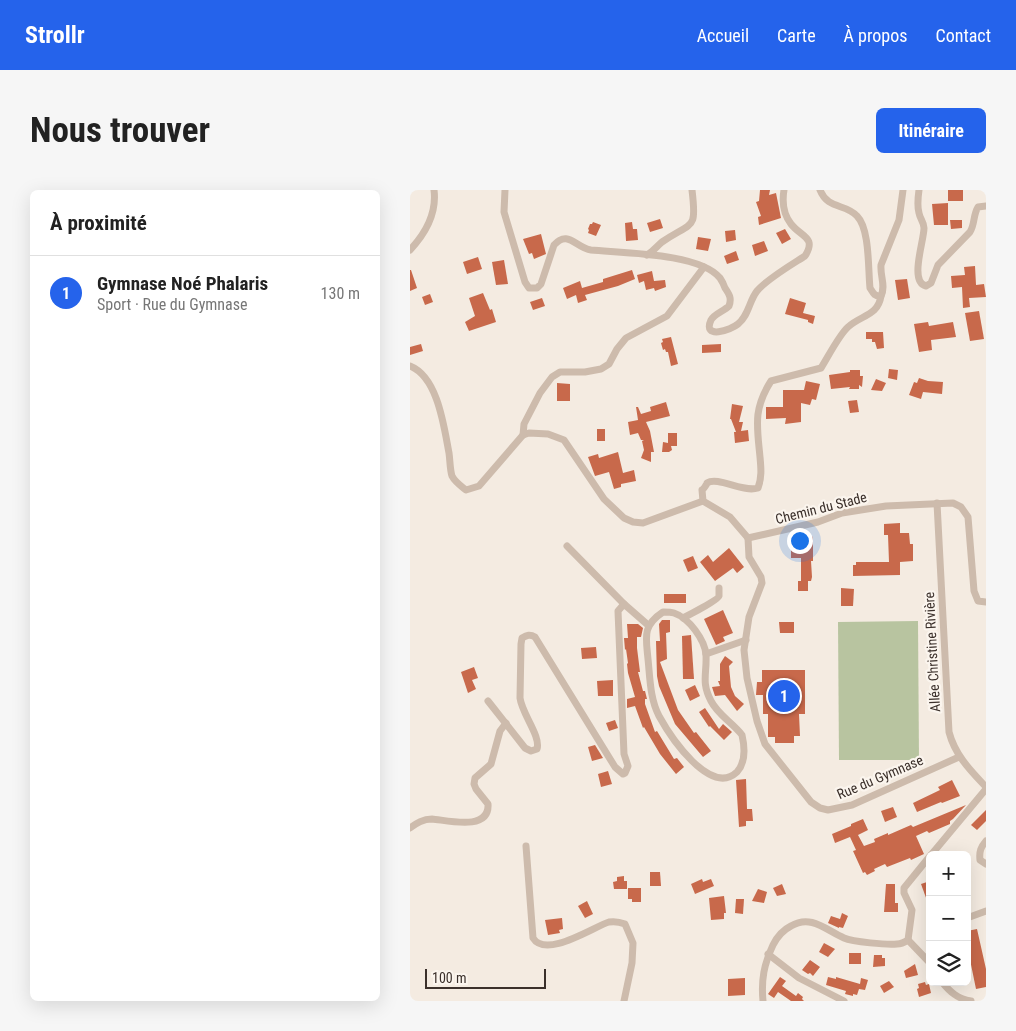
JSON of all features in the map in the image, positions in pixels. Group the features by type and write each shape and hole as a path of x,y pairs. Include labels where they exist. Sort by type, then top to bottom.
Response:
{"street":[{"path":"410,250 422,237 429,224 434,204 434,190"},
{"path":"505,190 504,212 525,282 529,288 534,289 541,284 554,245 563,239 573,241 587,249 693,262 719,277 730,296 729,306 712,318 710,323 710,328 718,333 737,325 743,318 757,291 805,256 809,249 810,244 808,240 791,224 783,206 784,190"},
{"path":"648,255 662,242 688,227 693,220 695,214 692,190"},
{"path":"820,190 824,199 853,212 862,223 865,234 870,288 874,295 881,296"},
{"path":"703,501 702,490 707,484 714,481 751,490 758,488 761,479 757,429 758,409 763,394 771,382 821,368 846,328 875,311 880,305 884,286 880,273 881,265 899,220 903,190"},
{"path":"919,190 918,211 924,227 918,272 919,281 922,285 926,286 931,282 938,264 970,232 978,207 986,206"},
{"path":"410,366 416,368 428,381 443,416 452,476 466,490 479,486 522,435 524,424 540,393 552,377 560,372 585,372 600,369 609,364 626,338 668,316 704,267"},
{"path":"522,435 529,433 548,434 564,440 604,499 624,518 634,522 643,523 703,501"},
{"path":"703,501 730,517 748,538 749,557 761,577 762,583 751,608 746,640 706,654"},
{"name":"Chemin du Stade","path":"748,538 818,522 842,513 886,506 937,503 958,504 968,517 974,591 978,601 986,602"},
{"name":"Allée Christine Rivière","path":"937,503 949,732 959,756 986,788"},
{"path":"567,546 624,604 648,625"},
{"path":"683,618 698,608 716,600 719,596 719,588"},
{"path":"488,701 525,748 531,751 537,749 538,743 521,707 520,698 522,638 526,635 536,637 615,767 623,774 625,773 628,766 624,754 618,611 624,604"},
{"path":"663,612 672,612 683,618 693,628 706,654 705,685 711,702 742,735 744,755 742,766 735,773 726,777 713,778 702,771 675,741 658,714 651,688 646,639 648,625 652,619 663,612"},
{"name":"Rue du Gymnase","path":"746,640 744,650 747,678 757,721 765,744 811,802 820,808 828,810 852,805 959,756"},
{"path":"410,828 418,822 430,819 466,823 485,816 488,804 474,784 476,778 491,764 500,731 506,723"},
{"path":"933,851 986,788"},
{"path":"986,840 979,854 980,860 986,864"},
{"path":"526,846 532,938 538,944 546,945 567,941 610,922 625,924 633,943 632,963 624,1001"},
{"path":"908,940 912,910 904,893 904,888 926,860"},
{"path":"971,917 986,911"},
{"path":"763,1001 762,973 768,954 775,939 784,930 797,922 808,921 816,923 850,940 898,944 908,940"},
{"path":"908,940 926,960"},
{"path":"768,954 799,978 844,1001"},
{"path":"945,986 957,997 971,1001"}],"green space":[{"path":"918,621 919,760 839,760 838,622"}],"building":[{"path":"760,190 770,190 769,195 776,193 781,218 759,225 758,217 761,216 756,202 759,201"},
{"path":"948,190 963,190 963,201 948,201"},
{"path":"948,203 948,225 934,225 932,204"},
{"path":"660,219 663,228 650,232 647,223"},
{"path":"950,220 962,220 962,228 951,229"},
{"path":"593,222 601,225 596,236 588,233 590,224"},
{"path":"632,222 633,229 637,229 638,240 626,241 625,223"},
{"path":"785,229 791,239 782,244 776,233"},
{"path":"735,230 736,240 726,242 725,231"},
{"path":"541,234 546,254 534,259 532,253 529,254 523,239"},
{"path":"698,237 711,239 708,251 696,249"},
{"path":"764,241 768,251 755,256 752,245"},
{"path":"736,251 739,260 727,264 724,256"},
{"path":"478,257 482,269 467,274 463,262"},
{"path":"504,260 508,284 496,285 492,262"},
{"path":"975,266 976,285 984,284 986,297 969,298 970,307 963,308 962,287 952,288 951,276 965,275 964,267"},
{"path":"410,270 417,288 410,291"},
{"path":"632,270 635,279 585,295 587,300 578,303 576,295 567,299 563,288 580,281 582,288"},
{"path":"652,271 654,281 665,280 666,287 655,291 654,288 646,290 644,281 639,283 637,275"},
{"path":"907,279 910,298 898,300 895,280"},
{"path":"483,293 490,310 492,309 496,322 469,331 465,322 475,316 469,298"},
{"path":"430,294 433,302 425,305 422,297"},
{"path":"542,298 545,306 533,310 530,302"},
{"path":"790,298 806,303 803,313 815,316 813,324 808,322 808,320 785,314"},
{"path":"979,311 984,339 970,341 965,313"},
{"path":"928,322 929,326 953,322 956,337 931,340 932,350 919,352 914,324"},
{"path":"866,332 883,332 884,348 877,349 872,339 866,339"},
{"path":"671,337 678,364 671,366 668,352 665,349 663,350 661,343 663,342 662,339"},
{"path":"421,344 423,351 410,355 410,347"},
{"path":"721,344 721,352 702,353 702,345"},
{"path":"889,369 898,370 897,380 888,378"},
{"path":"850,370 860,370 860,376 863,376 862,387 859,385 859,389 849,389 850,387 831,389 829,375 850,372"},
{"path":"919,378 943,382 942,394 923,392 921,399 909,395 914,382 917,383"},
{"path":"876,379 886,383 882,391 871,390"},
{"path":"806,381 820,384 816,400 812,399 810,405 801,403 801,422 785,424 786,418 766,419 766,407 783,407 783,390 804,390"},
{"path":"557,383 570,384 570,401 557,401"},
{"path":"857,400 859,412 850,413 848,401"},
{"path":"666,402 670,416 646,422 650,431 654,452 651,452 651,462 641,458 644,450 642,441 644,440 641,440 638,433 630,435 628,422 638,420 636,407 638,407 641,414 651,411 650,407"},
{"path":"732,404 743,406 739,422 743,422 741,431 748,430 749,441 735,443 734,432 736,432 730,419"},
{"path":"597,429 605,429 605,441 597,441"},
{"path":"668,433 677,433 677,446 671,446 672,450 669,452 662,452 663,442 668,443"},
{"path":"618,452 623,473 634,470 636,481 621,484 621,487 614,489 609,472 595,476 588,457 598,454 599,458"},
{"path":"900,523 900,533 909,533 910,544 913,544 913,561 900,562 900,575 853,576 853,565 856,565 856,562 889,562 888,535 884,535 884,524"},
{"path":"800,536 812,536 813,538 812,577 811,581 808,581 808,591 798,591 798,581 801,581 801,558 791,558 791,540 800,540"},
{"path":"729,548 744,567 737,573 733,568 715,581 700,562 708,555 713,562"},
{"path":"693,556 698,568 688,572 683,560"},
{"path":"841,588 854,589 853,606 841,606"},
{"path":"664,594 686,594 686,603 664,603"},
{"path":"723,610 733,633 723,637 725,641 716,645 704,619"},
{"path":"662,620 670,620 670,632 666,633 667,659 660,662 678,710 694,733 696,732 711,751 703,757 675,724 659,686 656,641 660,641 659,624"},
{"path":"779,622 794,622 794,633 780,633"},
{"path":"627,624 638,624 643,628 641,637 637,637 637,648 640,672 638,672 647,699 645,699 645,704 655,732 657,731 674,759 677,758 684,767 676,774 643,728 635,706 627,708 627,699 635,697 628,673 625,650 624,638 628,638"},
{"path":"691,635 694,679 683,679 682,636"},
{"path":"596,647 597,658 582,659 581,648"},
{"path":"725,656 733,662 729,666 731,687 735,696 744,704 737,711 725,695 715,696 712,687 720,686 718,681 720,681 720,664"},
{"path":"474,667 478,678 472,680 476,689 468,693 461,672"},
{"path":"762,670 805,670 805,714 799,714 800,736 794,736 794,743 775,743 775,737 768,737 768,714 763,714 763,695 756,695 757,682 762,682"},
{"path":"613,680 613,696 598,696 597,681"},
{"path":"695,685 700,696 690,701 685,690"},
{"path":"705,708 719,729 723,724 732,732 724,740 709,727 699,712"},
{"path":"615,720 618,728 609,731 606,723"},
{"path":"595,745 603,758 592,761 588,747"},
{"path":"608,771 612,784 601,787 598,774"},
{"path":"746,779 747,809 752,809 753,821 746,821 746,826 739,827 736,780"},
{"path":"952,780 960,796 917,812 913,803 940,790 938,787"},
{"path":"966,805 950,821 950,824 916,836 924,854 887,867 885,864 867,875 865,872 863,873 853,851 856,850 850,837 835,843 832,834 863,819 868,830 858,835 864,846 875,842 874,839 888,833 888,835 911,825 913,827"},
{"path":"893,807 897,817 885,822 881,811"},
{"path":"986,810 986,821 977,830 971,825"},
{"path":"650,872 660,872 661,886 650,886"},
{"path":"624,876 624,881 627,881 627,889 614,889 613,882 617,881 617,877"},
{"path":"702,879 703,882 711,879 714,886 695,894 691,884"},
{"path":"926,882 926,898 921,884"},
{"path":"782,884 786,894 777,896 773,888"},
{"path":"886,884 895,884 895,903 898,903 898,912 884,912"},
{"path":"628,888 641,888 641,902 632,902 632,899 628,899"},
{"path":"758,889 767,892 764,903 752,901"},
{"path":"724,896 726,913 724,913 724,919 711,920 709,898"},
{"path":"736,899 744,899 743,914 735,913"},
{"path":"587,901 593,914 585,918 578,906"},
{"path":"842,913 848,916 843,928 828,923 831,916 840,919"},
{"path":"562,918 563,929 559,930 560,933 548,935 545,920"},
{"path":"977,929 986,969 986,987 976,989 971,965 971,930"},
{"path":"824,943 835,949 828,957 819,952"},
{"path":"849,953 861,953 861,964 849,964"},
{"path":"874,955 882,955 882,958 885,958 885,966 873,967"},
{"path":"810,960 820,967 813,976 802,970"},
{"path":"915,964 918,975 906,978 904,971"},
{"path":"780,977 786,981 782,986 796,996 798,993 803,997 804,1001 791,1001 778,992 774,998 768,994"},
{"path":"828,977 836,979 836,977 860,984 861,978 868,980 865,990 859,989 857,995 853,994 853,996 845,994 846,991 826,985"},
{"path":"745,978 745,995 728,996 728,979"},
{"path":"889,981 894,987 884,993 880,986"},
{"path":"925,982 926,986 929,986 931,993 919,997 918,984"}],"place":[{"name":"Gymnase Noé Phalaris","path":"784,696"}]}
